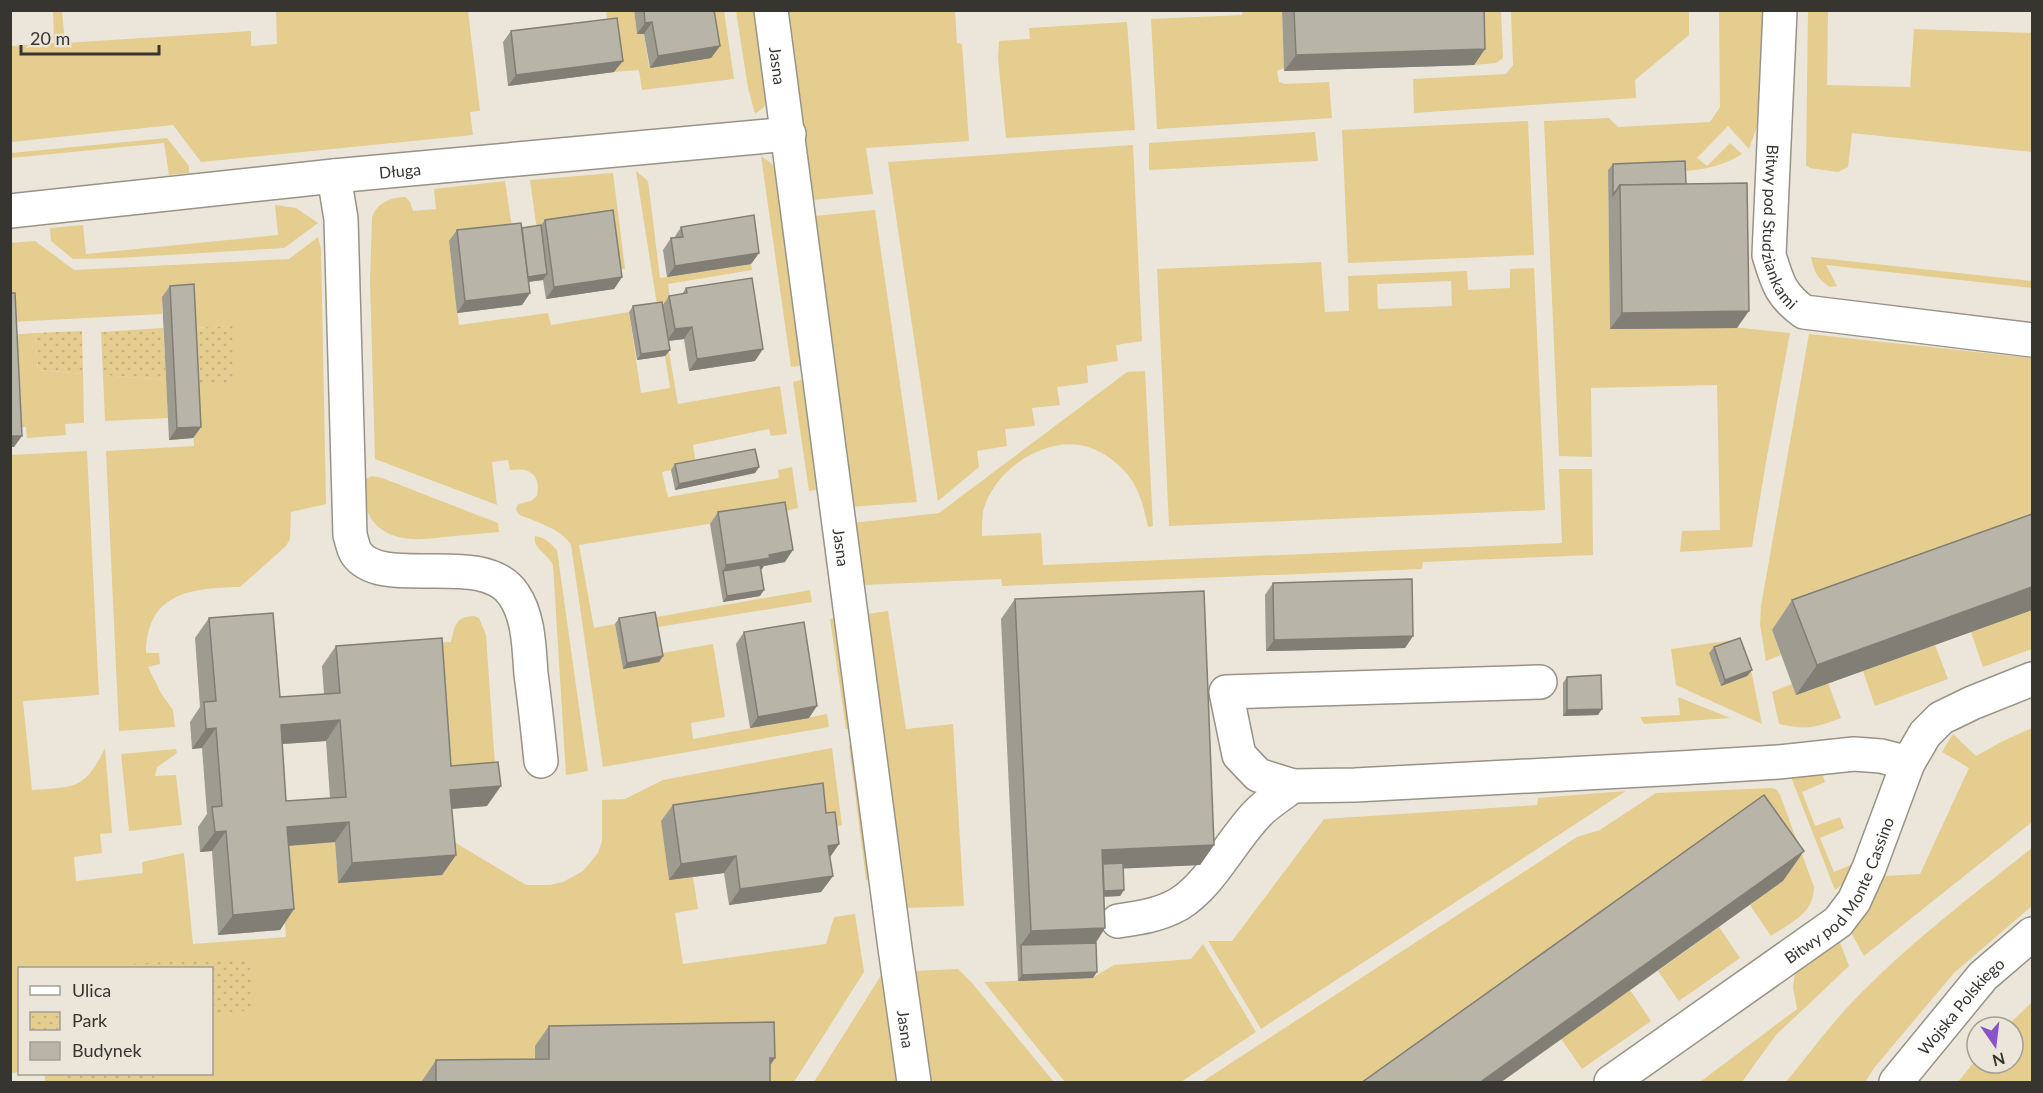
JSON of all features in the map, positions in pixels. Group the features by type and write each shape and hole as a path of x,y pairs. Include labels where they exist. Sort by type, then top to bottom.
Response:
{"street":[{"name":"Jasna","path":"771,10 895,948 915,1083"},
{"name":"Bitwy pod Studziankami","path":"1780,10 1769,255 1777,284 1789,302 1804,312 2032,340"},
{"name":"Długa","path":"10,212 334,176 789,134"},
{"path":"334,176 341,219 350,536 356,553 369,564 392,570 466,572 482,575 501,583 513,592 522,609 527,633 541,761"},
{"name":"Bitwy pod Monte Cassino","path":"1611,1083 1838,922 1854,901 1869,868 1908,763 1925,734 1941,718 2032,679"},
{"path":"1540,682 1226,692 1239,755 1258,775 1293,786 1355,785 1691,768 1854,754 1881,756 1908,763"},
{"path":"1118,921 1155,915 1180,903 1203,883 1258,812 1293,786"},
{"name":"Wojska Polskiego","path":"1896,1083 1983,976 2032,934"}],"green space":[{"path":"53,11 62,11 65,43 251,31 251,46 277,44 276,11 468,11 480,111 470,112 473,135 201,162 173,125 11,142 11,46 54,43"},
{"path":"606,11 634,11 637,34 644,34 649,67 705,11 724,11 734,79 642,90 639,70 614,72"},
{"path":"736,11 757,11 767,96 764,107 755,114 748,88"},
{"path":"785,11 955,11 957,43 962,44 969,141 866,148 873,194 812,200"},
{"path":"1243,11 1282,11 1284,68 1277,71 1279,82 1285,84 1329,82 1332,118 1157,129 1151,19 1242,15"},
{"path":"1472,11 1501,11 1503,58 1496,63 1474,65"},
{"path":"1511,11 1689,11 1689,35 1635,80 1636,98 1414,113 1413,79 1506,74 1513,65"},
{"path":"1719,11 1763,11 1762,113 1749,149 1728,126 1697,158 1707,166 1730,143 1742,154 1726,162 1693,170 1608,171 1610,329 1732,327 1790,333 1752,547 1680,552 1682,531 1720,530 1717,385 1591,388 1592,457 1559,456 1544,121 1609,118 1618,127 1710,122 1720,107"},
{"path":"1808,11 1828,11 1827,85 1910,87 1914,29 2032,33 2032,152 1852,133 1848,167 1838,172 1810,168 1806,165"},
{"path":"1127,22 1135,130 1006,138 998,58 999,41 1030,39 1029,28"},
{"path":"1528,121 1534,255 1348,263 1342,130"},
{"path":"1315,132 1318,161 1149,170 1149,143"},
{"path":"167,138 189,166 189,173 169,175 164,143 11,158 11,153"},
{"path":"1133,145 1142,341 1116,345 1118,361 1087,366 1088,383 1057,387 1060,405 1032,408 1035,426 1005,429 1007,446 977,451 979,467 938,501 888,162"},
{"path":"761,156 776,169 807,365 791,367"},
{"path":"636,171 648,181 660,278 751,264 752,270 668,284 671,306 667,341 678,404 780,386 787,434 771,436 769,429 693,445 696,465 662,472 668,497 779,478 778,470 792,467 798,508 579,545 594,628 615,624 623,669 657,654 713,644 725,717 691,723 693,739 827,714 829,727 603,767 571,545 561,534 518,514 516,509 518,504 531,501 537,496 536,478 529,471 510,470 508,460 492,462 497,505 375,459 370,281 372,218 377,208 395,198 406,197 413,211 436,209 434,189 505,181 513,234 449,242 459,325 548,313 551,325 629,312 641,393 670,388"},
{"path":"613,173 625,269 612,270 537,231 530,180"},
{"path":"275,205 296,208 318,223 284,248 73,259 51,241 50,228 83,225 86,254 278,235"},
{"path":"875,210 917,502 850,507 814,216"},
{"path":"318,237 321,249 326,504 291,512 290,539 286,546 240,587 204,589 175,598 163,606 154,618 148,633 146,653 159,653 160,664 148,667 161,693 173,710 175,727 119,731 106,451 194,446 191,383 233,326 188,328 162,297 162,314 11,322 10,243 35,241 74,270 289,259"},
{"path":"1811,257 2032,281 2032,288 1826,265 1837,286 1830,287 1817,274"},
{"path":"1321,262 1325,312 1349,311 1348,276 1467,271 1468,290 1510,288 1510,269 1534,268 1545,510 1169,526 1157,269","holes":["1451,281 1452,306 1378,309 1377,284"]},
{"path":"233,326 234,385 191,383 188,328"},
{"path":"163,328 166,380 103,375 101,332"},
{"path":"82,331 83,374 38,370 35,333"},
{"path":"35,333 38,370 83,374 84,423 65,424 66,435 27,438 26,427 13,427 10,335"},
{"path":"1809,334 2032,358 2032,536 1772,630 1781,655 1766,661 1760,624 1761,606"},
{"path":"1145,371 1153,526 1148,527 1136,487 1124,471 1101,453 1075,444 1058,445 1041,450 1010,469 998,482 989,497 983,512 982,536 1041,533 1043,565 1562,543 1559,469 1592,469 1593,555 1423,562 1422,569 1002,586 1001,579 863,585 853,523 939,513 1127,372"},
{"path":"103,375 166,380 168,418 105,421"},
{"path":"805,379 821,489 809,491 793,382"},
{"path":"87,451 99,695 23,701 32,790 77,784 91,772 105,748 112,833 100,834 102,853 74,857 76,881 143,873 142,862 184,853 193,944 286,937 278,847 335,842 338,883 451,840 526,885 550,885 563,882 583,871 598,853 602,841 602,800 625,799 663,780 832,748 842,825 815,830 669,880 693,877 698,909 675,913 683,964 826,944 834,917 855,914 864,972 794,1082 755,1082 535,1046 535,1079 422,1082 26,1082 45,1081 45,1075 213,1075 213,967 18,967 18,1072 11,1073 11,455"},
{"path":"372,476 498,523 499,532 419,539 398,537 388,533 373,521 365,502 365,479"},
{"path":"535,536 545,539 557,550 588,771 566,775 553,565 536,544"},
{"path":"810,590 812,602 652,628 651,618"},
{"path":"2032,609 2032,649 1983,667 1971,632"},
{"path":"888,611 906,729 953,724 964,906 907,908 867,614"},
{"path":"474,616 479,618 486,635 496,780 437,786 427,643 451,642 459,620"},
{"path":"842,617 857,727 846,729 830,619"},
{"path":"1734,640 1751,670 1762,724 1676,685 1671,649"},
{"path":"1935,645 1948,679 1875,706 1863,671"},
{"path":"1828,683 1841,718 1811,727 1779,724 1772,692 1792,684"},
{"path":"1678,697 1730,718 1644,724 1640,717 1680,715"},
{"path":"2032,728 2032,822 1864,956 1849,929 1874,897 1885,876 1920,874 1969,768 1942,752 1953,734 1976,756"},
{"path":"860,743 878,879 866,880 849,745"},
{"path":"176,749 177,753 157,767 155,776 176,775 182,825 129,831 121,754"},
{"path":"1822,774 1825,782 1802,792 1815,826 1840,817 1844,828 1820,838 1834,872 1858,862 1844,883 1835,890 1791,777"},
{"path":"1776,789 1780,795 1814,887 1813,896 1806,911 1771,936 1750,905 1783,881 1382,1082 1202,1082 1577,837 1600,830 1656,793"},
{"path":"1626,791 1261,1029 1208,941 1232,941 1324,819 1537,805 1538,798"},
{"path":"2032,848 2032,906 1954,973 1874,1068 1865,1082 1786,1082 1840,1015 1880,974 1944,918"},
{"path":"1719,927 1740,958 1679,1001 1658,971"},
{"path":"1839,940 1849,966 1776,1035 1742,1082 1700,1082 1797,1009 1793,987 1795,972"},
{"path":"1203,944 1256,1032 1181,1082 1065,1082 984,982 1092,978 1114,965 1191,959"},
{"path":"251,958 254,1010 213,1014 213,967 61,967"},
{"path":"887,966 901,1082 814,1082"},
{"path":"958,969 1054,1082 931,1082 914,971"},
{"path":"1630,990 1651,1021 1582,1069 1561,1039"},
{"path":"2032,1002 2032,1082 1958,1082 1965,1073 1965,1075 2025,1075 2025,1015 2018,1015"},
{"path":"68,1075 162,1075 158,1082 68,1082"}],"building":[{"path":"644,10 714,10 720,46 658,56 652,22 645,23"},
{"path":"1294,10 1484,10 1485,49 1296,55"},
{"path":"617,18 623,61 516,75 511,31"},
{"path":"1685,161 1686,184 1620,185 1613,195 1613,164"},
{"path":"1747,183 1749,311 1622,313 1620,185"},
{"path":"613,210 622,277 554,287 545,220"},
{"path":"754,215 759,253 675,266 671,238 683,237 681,227"},
{"path":"521,223 530,293 465,301 457,230"},
{"path":"541,225 547,274 528,277 522,228"},
{"path":"752,278 763,349 697,359 692,327 675,329 669,296 687,293 686,288"},
{"path":"194,284 201,427 177,428 170,286"},
{"path":"10,293 15,293 22,436 10,436"},
{"path":"662,302 670,350 641,354 633,306"},
{"path":"755,449 759,467 679,484 675,464"},
{"path":"785,502 793,550 769,555 770,558 726,565 718,512"},
{"path":"2032,514 2032,587 1817,665 1792,600"},
{"path":"760,565 764,590 727,596 723,571"},
{"path":"1412,579 1413,636 1274,640 1273,583"},
{"path":"1204,591 1214,845 1102,850 1105,928 1031,931 1015,599"},
{"path":"655,612 663,656 627,663 619,618"},
{"path":"273,613 280,697 340,693 336,646 442,638 451,766 498,762 501,786 450,790 456,855 352,863 349,822 287,827 294,909 233,915 226,831 215,832 212,807 222,806 216,728 206,729 204,702 216,701 209,618","holes":["340,720 346,797 286,801 281,725"]},
{"path":"804,622 817,706 758,717 744,632"},
{"path":"1740,638 1752,670 1725,680 1714,647"},
{"path":"1601,675 1602,709 1567,710 1567,677"},
{"path":"823,783 826,813 835,812 839,844 828,846 833,876 740,889 736,856 681,864 673,805"},
{"path":"1764,795 1804,851 1479,1083 1361,1083"},
{"path":"1123,863 1124,890 1104,891 1103,864"},
{"path":"1096,943 1097,972 1022,975 1021,945"},
{"path":"774,1022 775,1058 770,1058 770,1083 436,1083 436,1060 549,1059 549,1026"}]}
